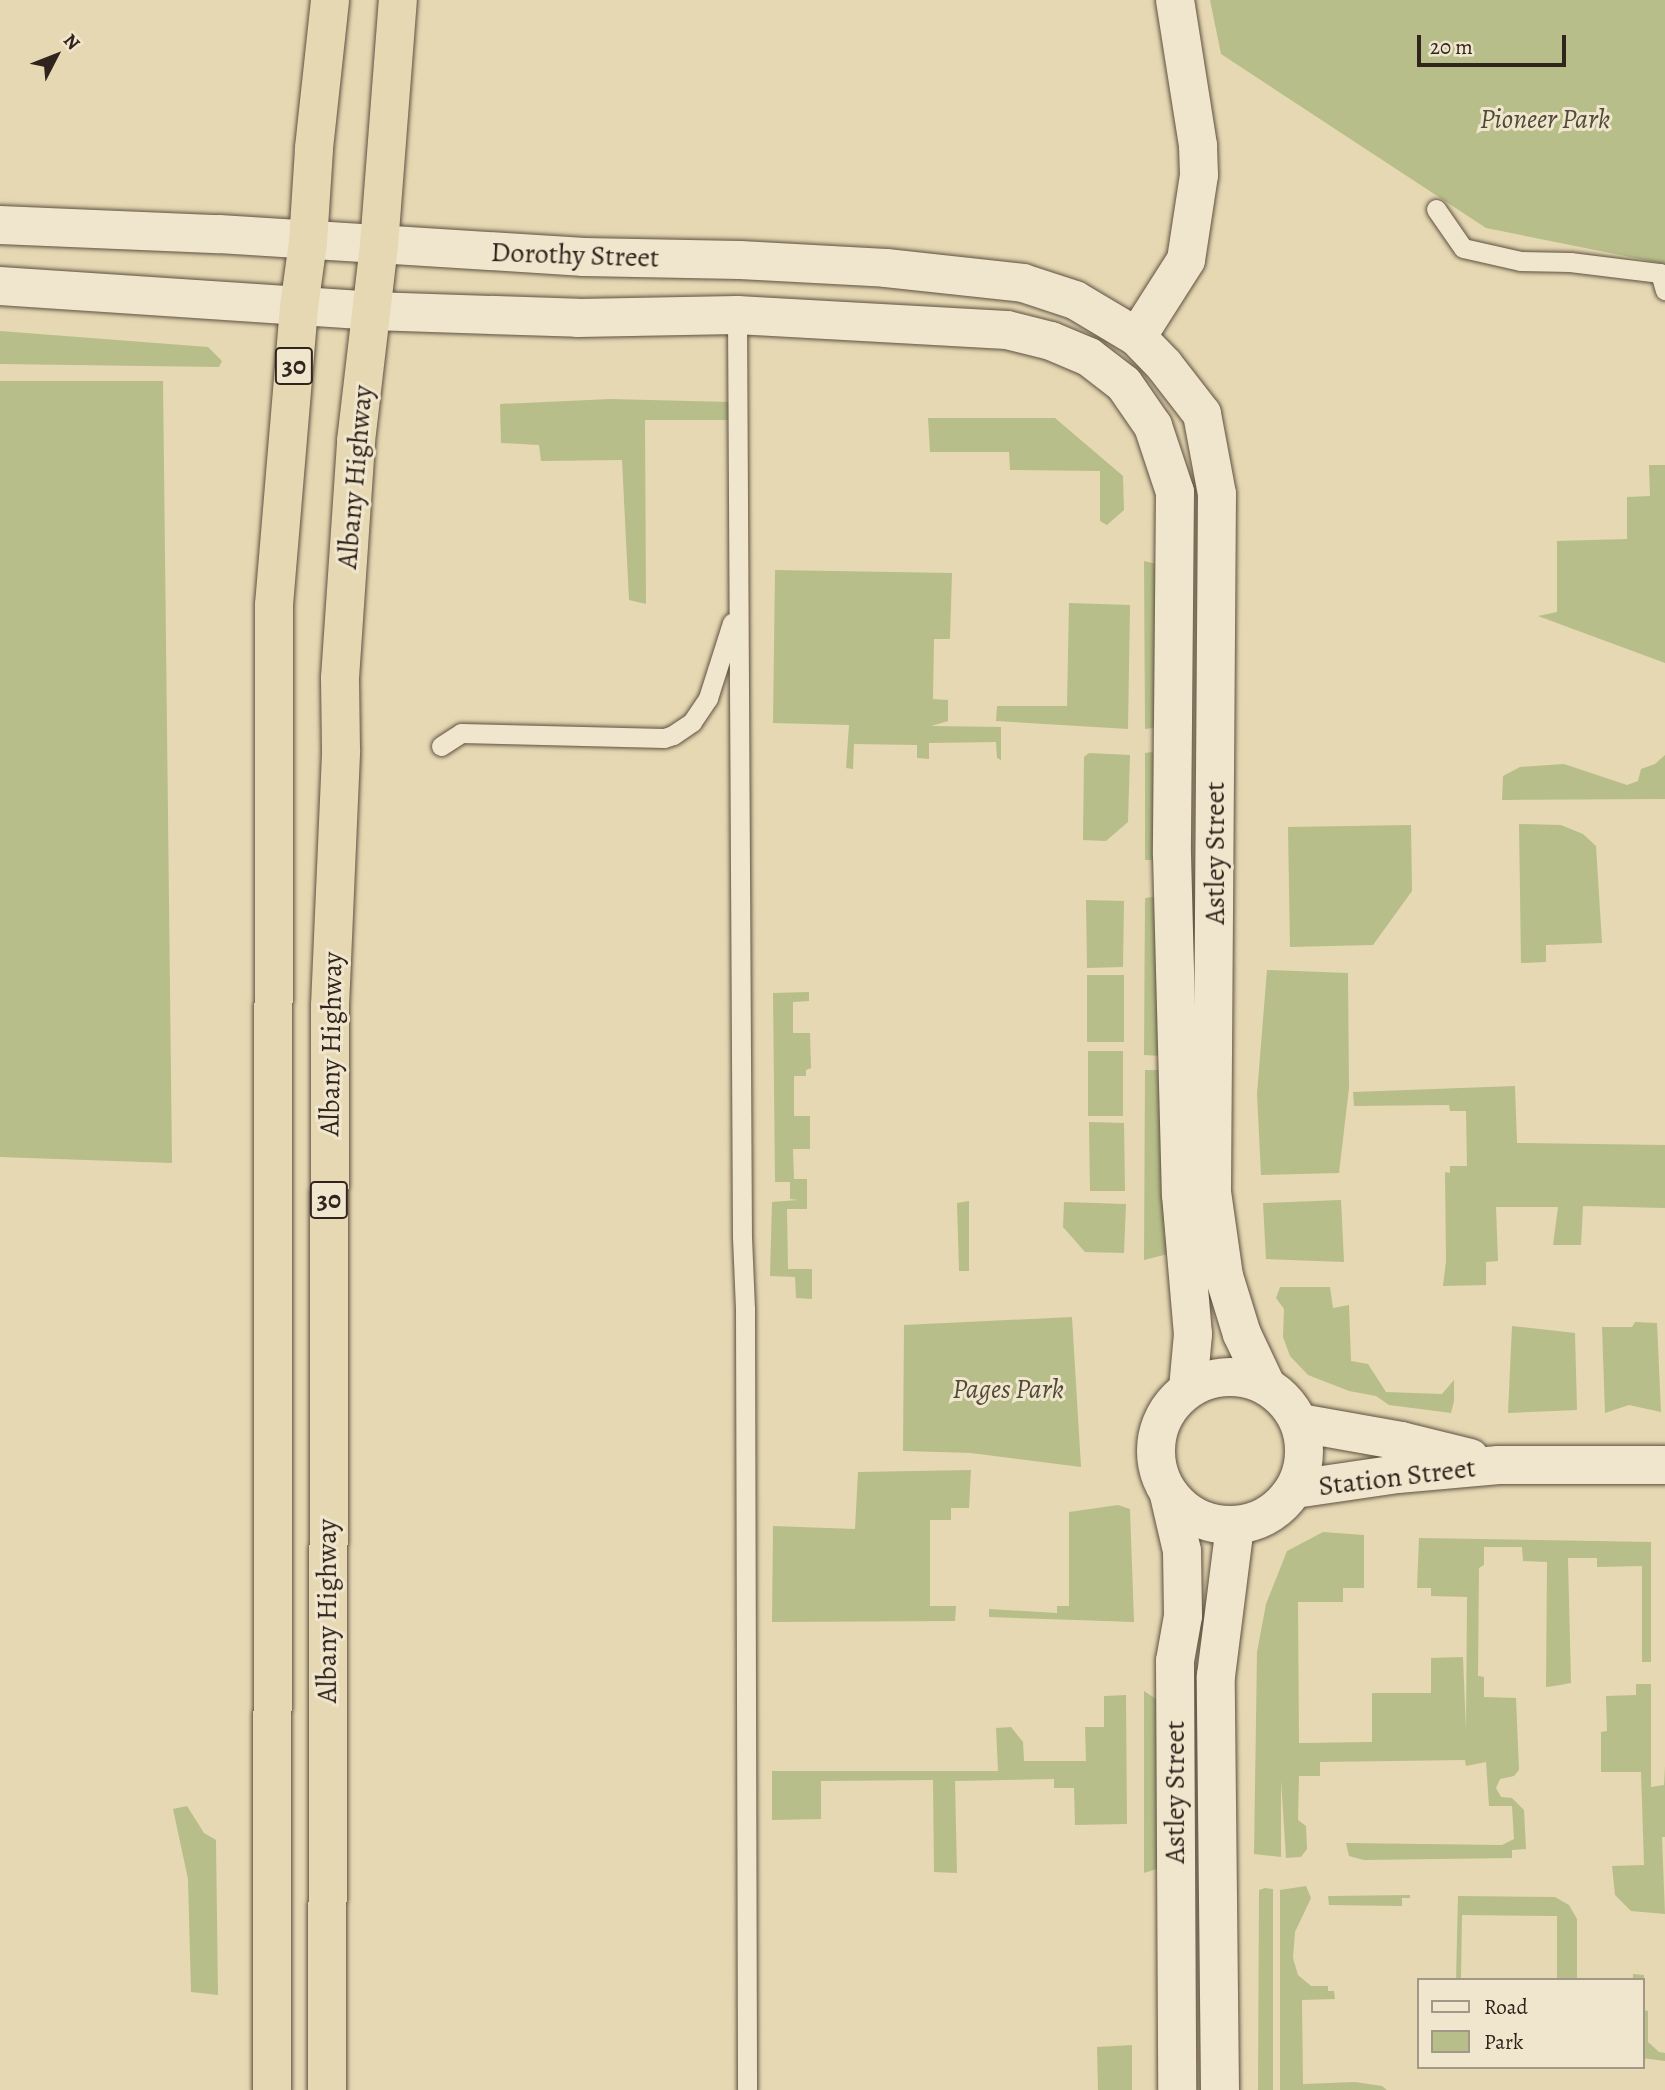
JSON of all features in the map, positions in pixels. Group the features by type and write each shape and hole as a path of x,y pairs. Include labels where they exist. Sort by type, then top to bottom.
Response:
{"highway":[{"name":"Albany Highway","path":"272,2090 274,605 299,307 308,242 314,148 330,0"},
{"name":"Albany Highway","path":"327,2090 330,1006 341,750 340,678 356,441 379,245 398,0"}],"street":[{"path":"1137,337 1186,260 1199,175 1194,120 1175,0"},
{"name":"Dorothy Street","path":"0,225 219,234 308,242 584,257 740,260 886,268 1023,283 1074,300 1137,337"},
{"path":"0,286 372,311 578,318 737,316"},
{"name":"Astley Street","path":"737,316 1007,330 1051,341 1089,357 1124,384 1153,426 1175,492 1172,880 1181,1195 1193,1334 1188,1389"},
{"name":"Astley Street","path":"1137,337 1164,365 1202,414 1217,494 1212,1192 1224,1276 1242,1334 1266,1385"},
{"path":"1240,1377 1266,1385 1286,1402 1300,1423 1305,1457 1295,1489 1284,1504 1269,1515 1235,1526 1198,1519 1169,1495 1156,1468 1156,1438 1167,1410 1188,1389 1213,1378 1240,1377"},
{"name":"Station Street","path":"1300,1423 1401,1441 1499,1465"},
{"name":"Station Street","path":"1295,1489 1398,1474 1499,1465 1665,1465"},
{"name":"Astley Street","path":"1169,1495 1182,1551 1183,1616 1175,1661 1177,2090"},
{"name":"Astley Street","path":"1220,2090 1216,1676 1235,1526"}],"lane":[{"path":"1436,209 1463,248 1520,261 1570,262 1660,273 1665,290"},
{"path":"737,316 741,1237 746,1323 747,2090"},
{"path":"441,746 461,733 664,738 673,735 692,722 708,698 738,598"}],"green space":[{"name":"Pioneer Park","path":"1210,0 1665,0 1665,264 1486,228 1221,54"},
{"path":"0,331 208,347 222,361 219,367 0,364"},
{"path":"0,381 163,381 172,1163 0,1157"},
{"path":"610,399 730,402 730,420 645,420 646,604 629,600 622,460 541,461 539,445 501,443 500,404"},
{"path":"928,418 1055,418 1123,476 1124,510 1107,525 1100,521 1100,471 1010,470 1009,452 930,452"},
{"path":"1649,465 1665,465 1665,663 1538,616 1557,612 1557,541 1627,539 1627,497 1650,496"},
{"path":"1144,561 1165,566 1164,716 1153,728 1145,729"},
{"path":"775,570 952,573 950,639 934,639 933,699 948,700 948,721 931,726 1001,727 1001,760 997,758 996,742 929,743 929,759 917,758 917,745 854,744 853,769 846,768 849,725 773,723"},
{"path":"1069,603 1130,605 1128,729 996,721 997,706 1067,706"},
{"path":"1152,752 1166,769 1157,860 1145,860 1145,753"},
{"path":"1089,753 1130,755 1128,822 1106,841 1083,840 1084,757"},
{"path":"1665,755 1665,799 1502,800 1503,776 1520,767 1564,764 1627,785 1638,781 1641,769 1655,764"},
{"path":"1519,824 1561,825 1583,834 1596,846 1602,943 1546,945 1546,962 1521,963"},
{"path":"1411,825 1412,891 1373,945 1290,947 1288,827"},
{"path":"1161,896 1161,1056 1144,1055 1145,898"},
{"path":"1086,900 1124,901 1123,967 1087,968"},
{"path":"1267,970 1348,973 1349,1088 1339,1173 1261,1175 1257,1094"},
{"path":"1087,975 1124,975 1124,1042 1087,1042"},
{"path":"809,992 809,1001 793,1002 793,1033 810,1033 811,1068 806,1070 806,1076 794,1076 794,1116 810,1116 810,1149 793,1149 794,1179 807,1179 807,1209 787,1209 788,1269 812,1269 812,1299 796,1298 795,1277 770,1276 772,1202 798,1200 790,1199 790,1182 775,1182 773,993"},
{"path":"1088,1051 1123,1051 1123,1116 1088,1116"},
{"path":"1145,1070 1160,1070 1169,1224 1164,1232 1168,1254 1144,1260"},
{"path":"1515,1086 1517,1143 1665,1145 1665,1208 1583,1206 1581,1245 1553,1245 1558,1207 1496,1207 1498,1261 1486,1262 1486,1285 1443,1286 1446,1261 1445,1172 1450,1173 1450,1166 1467,1166 1466,1111 1450,1111 1449,1105 1354,1106 1353,1092"},
{"path":"1089,1122 1124,1123 1125,1191 1090,1191"},
{"path":"1341,1200 1344,1262 1266,1259 1263,1203"},
{"path":"969,1201 969,1271 959,1271 957,1203"},
{"path":"1064,1202 1126,1204 1124,1253 1085,1252 1063,1227"},
{"path":"1280,1287 1330,1287 1333,1308 1349,1305 1351,1361 1368,1364 1386,1392 1442,1394 1454,1380 1451,1413 1389,1405 1376,1396 1349,1391 1308,1375 1290,1356 1283,1337 1284,1309 1276,1298"},
{"name":"Pages Park","path":"1072,1317 1081,1467 971,1453 903,1451 904,1325"},
{"path":"1635,1322 1657,1323 1661,1412 1629,1405 1605,1413 1602,1327 1632,1327"},
{"path":"1512,1326 1575,1333 1577,1410 1508,1413"},
{"path":"971,1470 969,1508 951,1508 951,1520 930,1520 930,1606 956,1606 955,1621 772,1622 773,1526 855,1529 858,1472"},
{"path":"1118,1505 1130,1509 1134,1622 989,1617 989,1609 1057,1613 1057,1606 1069,1606 1069,1512"},
{"path":"1323,1532 1364,1535 1364,1588 1343,1588 1343,1602 1298,1602 1299,1743 1372,1742 1372,1693 1431,1693 1431,1658 1463,1657 1466,1731 1467,1597 1431,1596 1431,1588 1417,1588 1419,1538 1651,1542 1651,1662 1642,1662 1642,1566 1597,1567 1597,1558 1568,1558 1571,1683 1546,1687 1547,1562 1523,1561 1522,1547 1484,1547 1484,1565 1479,1568 1478,1676 1484,1677 1484,1697 1516,1698 1519,1770 1514,1776 1500,1779 1496,1788 1501,1797 1512,1798 1524,1810 1526,1849 1512,1850 1512,1858 1364,1860 1349,1856 1346,1843 1502,1845 1514,1839 1512,1806 1489,1806 1486,1762 1466,1766 1465,1760 1320,1762 1320,1776 1299,1776 1298,1820 1306,1826 1307,1849 1301,1857 1286,1858 1281,1780 1281,1857 1254,1854 1257,1652 1266,1604 1287,1551"},
{"path":"1636,1684 1651,1684 1651,1787 1664,1785 1665,1766 1665,1837 1662,1837 1665,1914 1631,1911 1615,1895 1612,1866 1644,1865 1641,1772 1601,1772 1601,1732 1607,1731 1606,1696 1636,1695"},
{"path":"1144,1691 1162,1703 1163,1867 1144,1873"},
{"path":"1126,1695 1127,1824 1075,1825 1074,1788 1054,1788 1054,1779 955,1781 957,1873 934,1872 933,1780 821,1781 821,1819 772,1820 772,1771 998,1771 996,1728 1011,1727 1023,1742 1024,1761 1086,1761 1085,1727 1104,1727 1104,1696"},
{"path":"187,1806 204,1833 216,1840 218,1995 191,1992 188,1879 173,1809"},
{"path":"1306,1886 1311,1898 1295,1932 1293,1958 1298,1975 1311,1986 1328,1986 1328,1991 1334,1991 1335,1999 1302,2000 1303,2084 1355,2082 1382,2086 1387,2090 1280,2090 1280,1890"},
{"path":"1273,1889 1273,2090 1258,2090 1259,1890"},
{"path":"1410,1895 1410,1898 1402,1898 1402,1906 1329,1905 1328,1896"},
{"path":"1458,1896 1555,1897 1569,1905 1577,1919 1577,1978 1557,1978 1557,1916 1462,1915 1461,1978 1456,1978"},
{"path":"1633,1974 1644,1975 1644,1978 1633,1978"},
{"path":"1644,2010 1648,2011 1648,2042 1659,2052 1665,2053 1665,2061 1644,2058"},
{"path":"1132,2045 1132,2090 1098,2090 1097,2047"}]}
